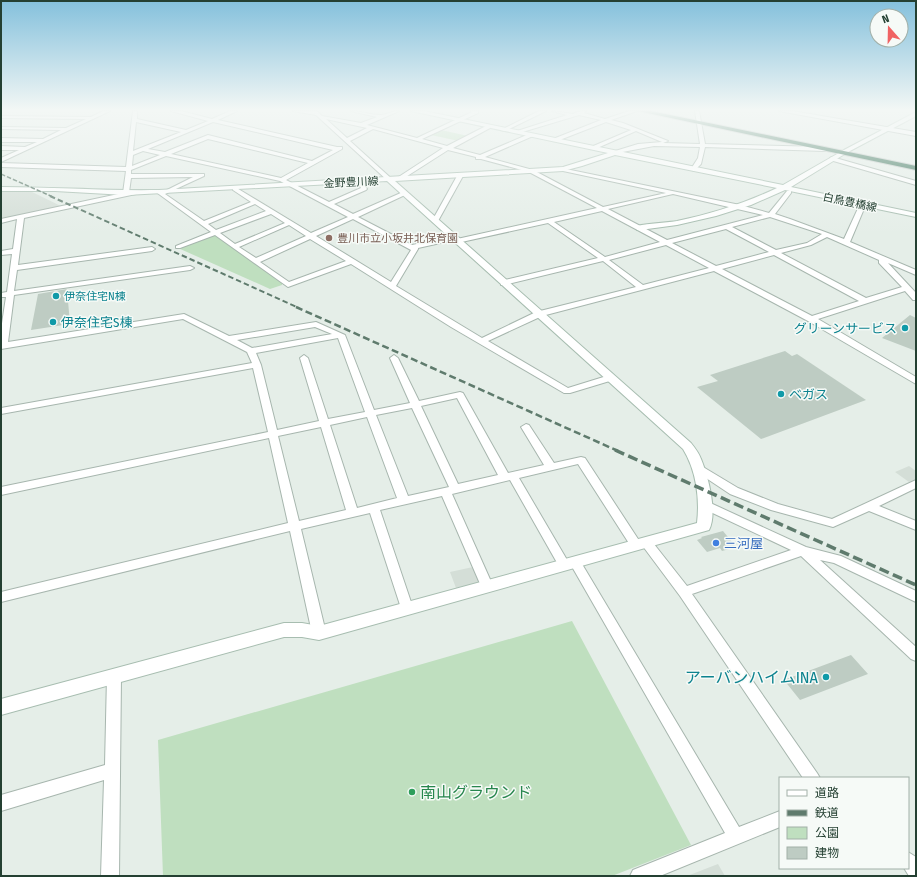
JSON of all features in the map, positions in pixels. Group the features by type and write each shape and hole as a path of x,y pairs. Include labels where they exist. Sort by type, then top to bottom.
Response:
{"highway":[{"path":"845,152 916,165"},
{"path":"845,152 916,168"}],"main road":[{"path":"609,152 787,190"},
{"path":"640,228 697,219 740,207 787,190 845,152"},
{"name":"金野豊川線","path":"1,189 55,189 134,193 235,189 460,176 563,169 580,165 614,153"},
{"path":"1,707 284,630 302,630 319,633 704,526 706,505 695,458 687,446 405,194 394,179"},
{"name":"白鳥豊橋線","path":"787,190 916,215"}],"street":[{"path":"1,160 19,152"},
{"path":"126,193 131,154 136,152"},
{"path":"156,152 282,180 415,249 392,286"},
{"path":"1,165 129,169 171,152"},
{"path":"269,152 314,163"},
{"path":"282,180 334,152"},
{"path":"360,152 394,179 441,152"},
{"path":"456,152 531,171 811,319 916,381"},
{"path":"478,158 492,152"},
{"path":"694,169 699,165 702,152"},
{"path":"832,160 867,168 916,183"},
{"path":"219,166 162,192 203,224 288,285 352,261"},
{"path":"563,169 740,207 802,224 916,273"},
{"path":"128,176 202,175"},
{"path":"435,221 460,176"},
{"path":"329,204 364,189 360,181"},
{"path":"235,189 270,212 482,341 568,391 610,378"},
{"path":"504,283 604,259 771,215 787,190"},
{"path":"1,221 134,193"},
{"path":"411,247 549,221 674,193"},
{"path":"256,261 405,194"},
{"path":"203,224 255,202"},
{"path":"846,243 863,204"},
{"path":"178,247 270,212"},
{"path":"21,217 2,346 184,316 251,351 257,365 319,633"},
{"path":"549,221 604,259 642,288"},
{"path":"235,246 289,223"},
{"path":"726,227 865,301"},
{"path":"482,341 539,314 809,244 826,234"},
{"path":"14,268 152,249"},
{"path":"1,253 16,251"},
{"path":"880,258 916,298"},
{"path":"1,295 190,268"},
{"path":"811,319 906,288"},
{"path":"229,339 316,324 341,335 404,501"},
{"path":"251,351 341,335"},
{"path":"304,358 353,512"},
{"path":"394,358 416,404 487,586"},
{"path":"1,411 257,365"},
{"path":"1,491 460,395 509,477 570,563 736,837"},
{"path":"526,427 551,467"},
{"path":"1,596 353,512 581,460 641,543 684,592 811,777"},
{"path":"698,468 734,491 775,507 833,523 916,484"},
{"path":"706,505 803,551 837,559 916,597"},
{"path":"869,506 916,526"},
{"path":"374,508 407,608"},
{"path":"684,592 803,551"},
{"path":"803,551 916,655"},
{"path":"107,875 112,770 114,676"},
{"path":"1,803 112,770"},
{"path":"639,876 779,819"},
{"path":"909,861 916,871"}],"shaded area":[{"path":"1,190 30,191 65,208 1,220"},
{"path":"909,466 916,471 916,479 909,482 895,472"},
{"path":"473,567 480,582 456,588 450,572"},
{"path":"718,864 725,876 687,876"}],"green space":[{"path":"214,235 218,235 282,283 282,285 270,289 178,248"},
{"name":"南山グラウンド","path":"572,621 691,845 612,876 163,876 158,740"}],"building":[{"path":"67,289 70,324 31,330 38,294"},
{"name":"グリーンサービス","path":"910,315 916,318 916,351 882,338"},
{"name":"ベガス","path":"785,351 792,356 797,354 866,400 761,439 697,387 718,381 710,375"},
{"name":"三河屋","path":"723,531 736,547 722,551 720,548 707,552 697,540 702,538 701,537"},
{"name":"アーバンハイムINA","path":"851,655 868,674 800,700 784,680"}],"railway":[{"path":"1,174 53,197"},
{"path":"50,196 299,308"},
{"path":"296,307 618,451"},
{"path":"615,450 916,585"}],"place":[{"name":"豊川市立小坂井北保育園","path":"329,238"},
{"name":"伊奈住宅N棟","path":"56,296"},
{"name":"伊奈住宅S棟","path":"53,322"},
{"name":"グリーンサービス","path":"905,328"},
{"name":"ベガス","path":"781,394"},
{"name":"三河屋","path":"716,543"},
{"name":"アーバンハイムINA","path":"826,677"},
{"name":"南山グラウンド","path":"412,792"}]}
